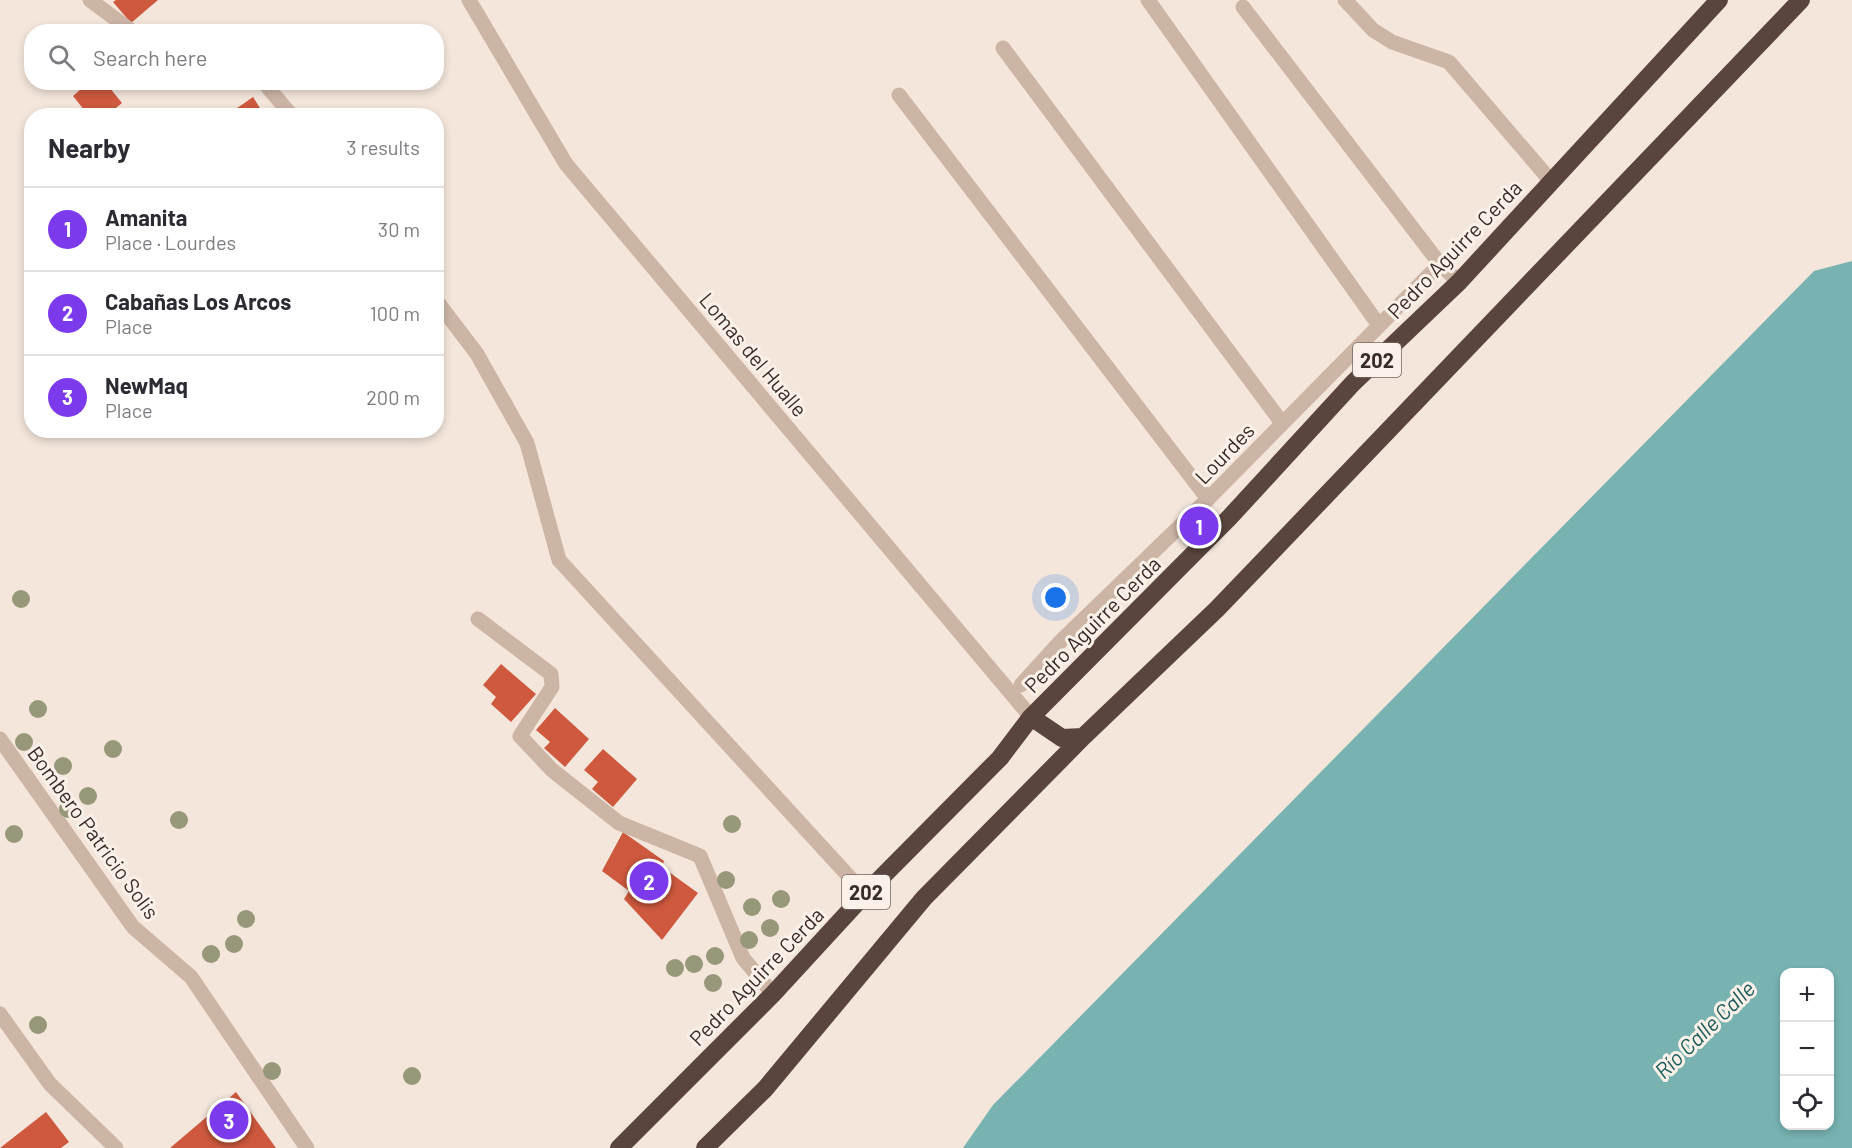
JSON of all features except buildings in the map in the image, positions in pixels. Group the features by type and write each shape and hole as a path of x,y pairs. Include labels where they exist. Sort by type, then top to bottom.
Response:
{"highway":[{"name":"Pedro Aguirre Cerda","path":"619,1148 773,994 865,894 1000,758 1031,717 1229,518 1353,383 1459,282 1550,180 1719,0"},
{"name":"202","path":"705,1148 765,1089 924,898 1083,737 1217,609 1801,0"},
{"path":"1031,717 1062,738 1083,737"},
{"path":"1031,717 1052,745 1059,761"}],"street":[{"path":"90,0 122,24"},
{"name":"Lomas del Hualle","path":"470,0 566,164 1031,717"},
{"path":"1148,0 1378,324"},
{"path":"1345,0 1365,23 1392,42 1449,62 1550,180"},
{"path":"1243,7 1440,264 1459,282"},
{"path":"1003,48 1282,423"},
{"path":"270,90 285,108"},
{"path":"899,95 1208,499"},
{"name":"Lourdes","path":"1021,685 1098,605 1208,499 1378,324 1440,264"},
{"path":"444,311 477,354 527,444 559,560 865,894"},
{"path":"478,619 551,674 552,687 520,736 552,770 618,823 700,856 743,957 773,994"},
{"name":"Bombero Patricio Solis","path":"0,738 133,927 191,977 307,1148"},
{"path":"0,1014 50,1084 116,1148"}],"water":[{"name":"Río Calle Calle","path":"1852,261 1852,1148 963,1148 993,1105 1814,271"}],"place":[{"name":"Amanita","path":"1199,526"},
{"name":"Cabañas Los Arcos","path":"649,881"},
{"name":"NewMaq","path":"229,1120"}]}
